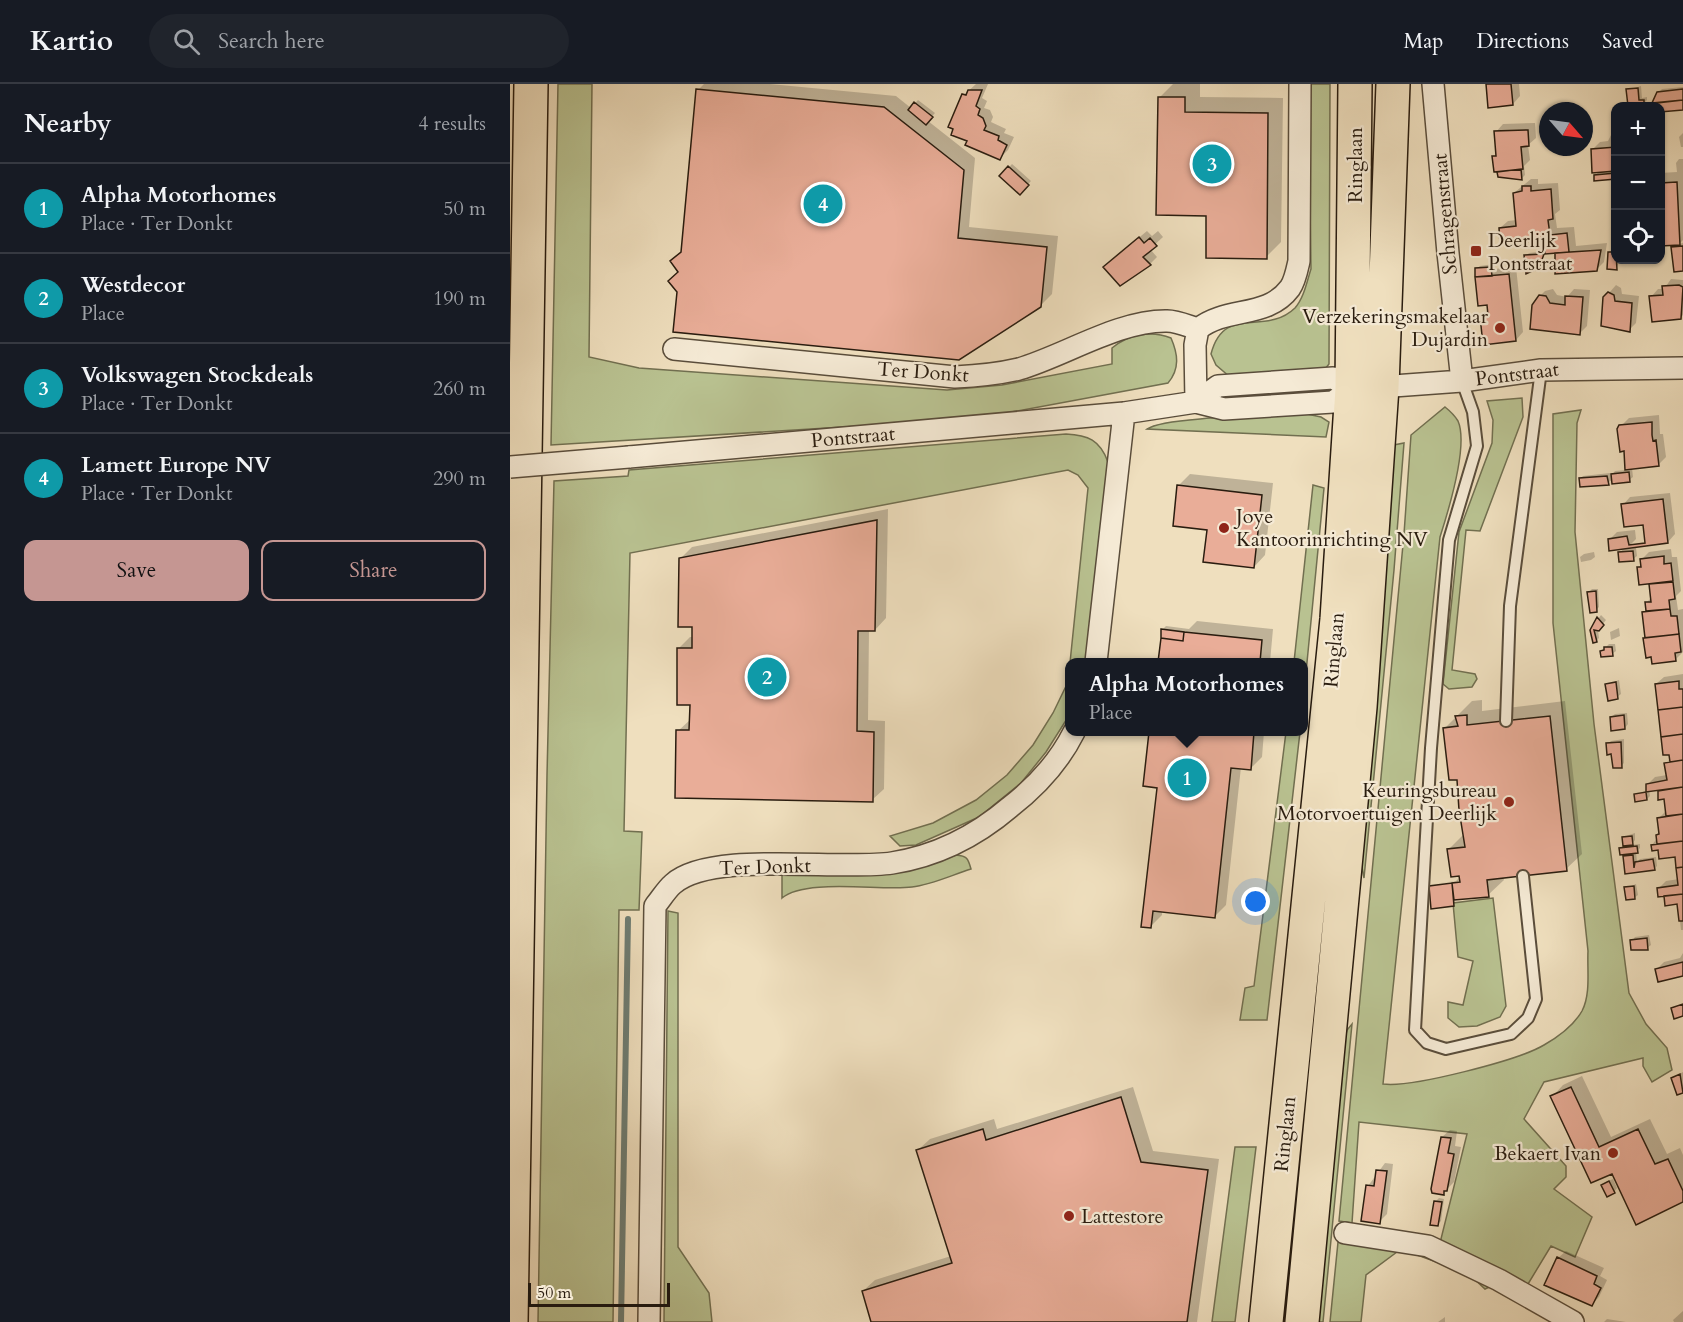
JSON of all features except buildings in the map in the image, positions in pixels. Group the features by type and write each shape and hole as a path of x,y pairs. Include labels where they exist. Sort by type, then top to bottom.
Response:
{"main road":[{"path":"511,1322 531,84"},
{"name":"Ringlaan","path":"1302,1322 1360,707 1367,388 1355,84"},
{"name":"Ringlaan","path":"1266,1322 1338,619 1367,388 1393,84"}],"street":[{"path":"1196,402 1195,345 1198,329 1212,318 1272,306 1291,287 1299,261 1300,84"},
{"name":"Schragenstraat","path":"1433,84 1462,381"},
{"name":"Ter Donkt","path":"674,349 955,377 985,375 1020,368 1110,333 1143,324 1168,321 1198,329"},
{"name":"Pontstraat","path":"510,467 1124,413 1196,402 1224,409 1333,402 1367,388 1462,381 1541,370 1683,368"},
{"path":"1097,658 1124,413"},
{"name":"Ter Donkt","path":"649,1322 656,906 674,883 705,869 774,864 845,866 891,863 937,851 967,839 1026,795 1048,772 1071,736"},
{"path":"1345,1233 1428,1246 1499,1280 1573,1322"}],"lane":[{"path":"1506,721 1510,606 1541,370"},
{"path":"1462,381 1473,412 1476,446 1449,540 1437,666 1414,1030 1427,1043 1446,1049 1511,1034 1528,1017 1536,999 1523,876"}],"green space":[{"path":"558,84 592,84 589,357 639,368 947,390 1002,385 1112,364 1112,348 1119,343 1140,335 1156,334 1171,338 1176,356 1175,372 1168,383 1006,413 908,423 551,445"},
{"path":"1308,84 1330,84 1329,364 1325,369 1230,377 1216,365 1211,354 1217,339 1225,329 1235,325 1271,320 1295,308 1303,294 1311,269"},
{"path":"1522,398 1523,417 1480,531 1466,530 1452,670 1475,674 1477,679 1472,687 1449,689 1443,684 1459,532 1492,443 1493,420 1487,401"},
{"path":"1445,407 1458,421 1461,446 1456,479 1440,537 1383,1084 1416,1082 1440,1077 1489,1065 1531,1051 1549,1042 1565,1030 1579,1016 1585,1004 1588,989 1588,951 1553,623 1553,414 1581,410 1577,423 1575,532 1594,724 1629,993 1646,1024 1667,1048 1672,1070 1652,1082 1643,1066 1643,1058 1544,1082 1524,1119 1566,1166 1566,1177 1554,1189 1592,1217 1575,1257 1551,1246 1525,1289 1439,1247 1467,1134 1359,1122 1352,1223 1339,1221 1404,534 1411,435"},
{"path":"1307,414 1321,417 1329,422 1326,437 1147,429 1176,421"},
{"path":"1066,434 1092,440 1101,448 1108,462 1086,658 1070,658 1088,488 1078,475 1068,470 630,553 624,831 642,832 639,910 619,910 613,1322 538,1322 554,481 628,476 629,470"},
{"path":"1404,443 1364,878 1358,847 1394,445"},
{"path":"1313,485 1324,488 1307,658 1294,658"},
{"path":"1065,688 1065,722 1046,752 1021,783 979,817 916,845 900,846 890,836 933,823 976,800 1007,775 1033,745"},
{"path":"1285,736 1300,736 1267,1020 1240,1020 1245,988 1254,986"},
{"path":"956,855 966,858 971,869 927,884 898,888 844,886 808,888 782,898 782,874 917,868"},
{"path":"1493,898 1506,1006 1500,1017 1477,1026 1459,1027 1448,1018 1448,1002 1463,1005 1473,961 1458,957 1453,903"},
{"path":"668,911 678,913 678,1247 709,1293 712,1322 664,1322"},
{"path":"1352,1024 1323,1322 1313,1322 1340,1057 1347,1030"},
{"path":"1235,1147 1256,1147 1235,1322 1212,1322"},
{"path":"1338,1242 1412,1246 1498,1283 1485,1289 1469,1274 1401,1249 1366,1275 1361,1322 1330,1322"}],"waterway":[{"path":"621,1322 628,919"}],"place":[{"name":"Volkswagen Stockdeals","path":"1212,164"},
{"name":"Lamett Europe NV","path":"823,204"},
{"name":"Deerlijk Pontstraat","path":"1476,251"},
{"name":"Verzekeringsmakelaar Dujardin","path":"1500,328"},
{"name":"Joye Kantoorinrichting NV","path":"1224,528"},
{"name":"Westdecor","path":"767,677"},
{"name":"Alpha Motorhomes","path":"1187,778"},
{"name":"Keuringsbureau Motorvoertuigen Deerlijk","path":"1509,802"},
{"name":"Bekaert Ivan","path":"1613,1153"},
{"name":"Lattestore","path":"1069,1216"}]}
